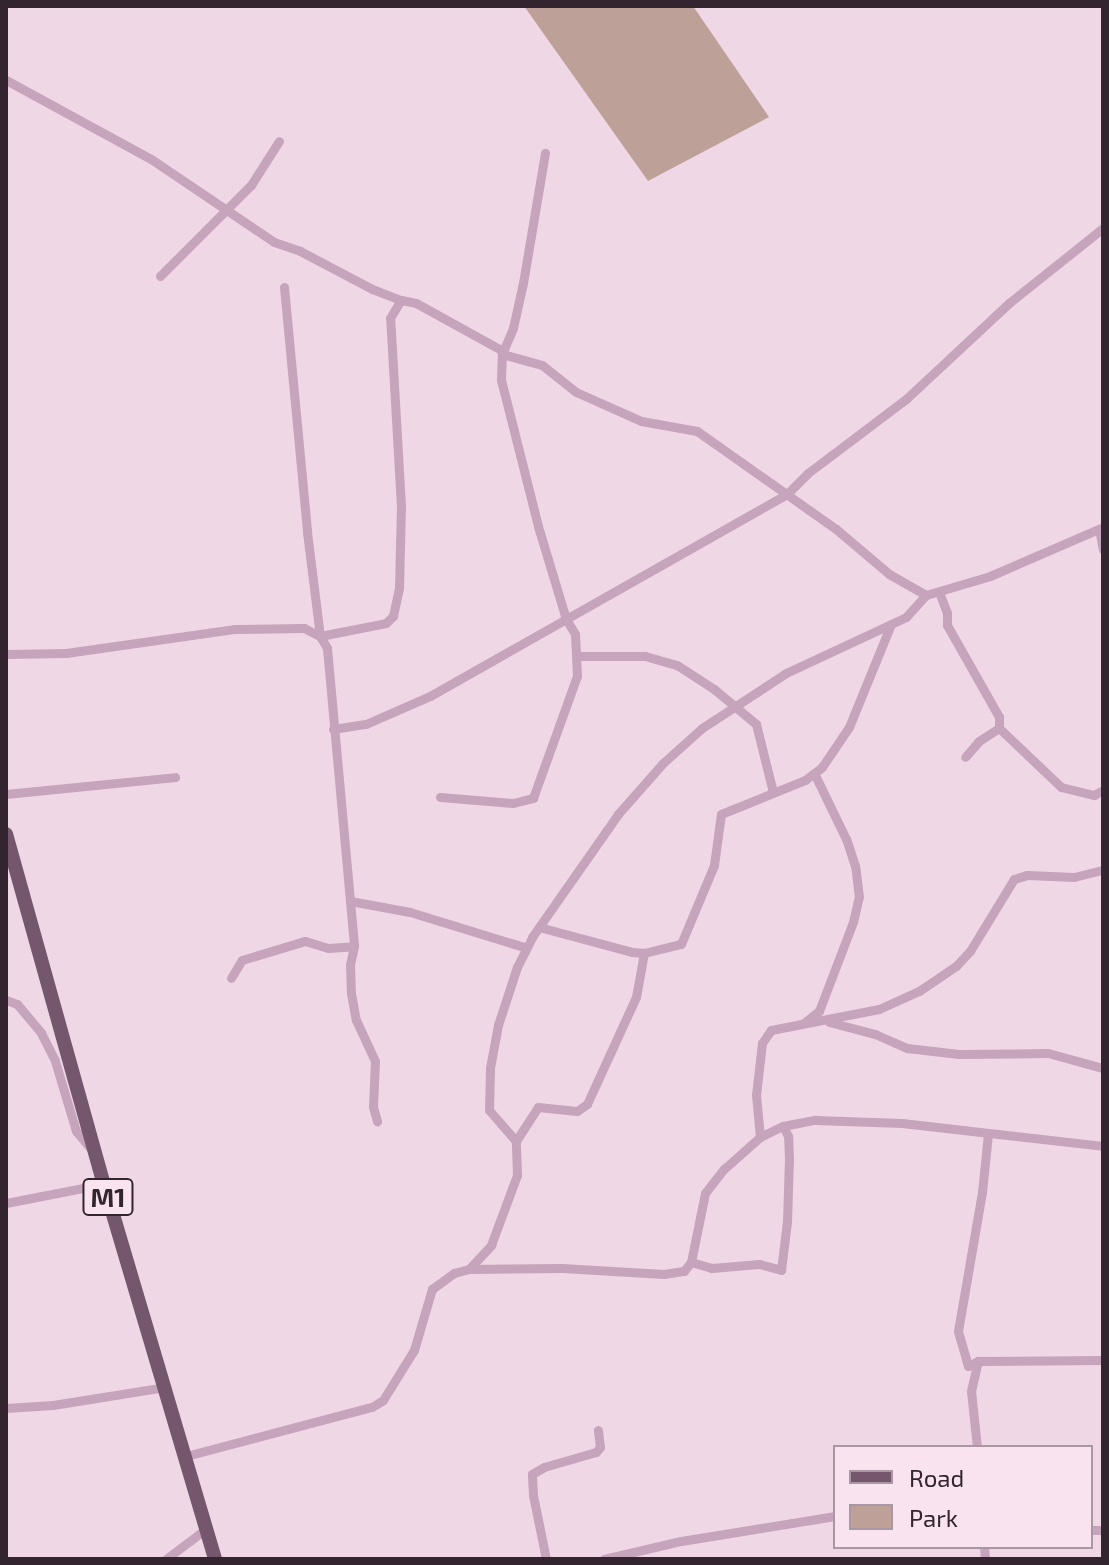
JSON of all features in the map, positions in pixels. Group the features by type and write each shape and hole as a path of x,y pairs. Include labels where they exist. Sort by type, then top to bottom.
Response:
{"main road":[{"name":"M1","path":"6,834 104,1184 217,1558"}],"street":[{"path":"6,80 151,159 274,242 300,251 372,289 416,303 501,350 502,354 542,365 576,392 641,421 697,431 849,539 889,574 926,595"},
{"path":"160,276 251,185 279,141"},
{"path":"440,797 513,803 533,798 574,692 578,656 575,634 566,619 503,395 502,354 513,328 523,283 545,153"},
{"path":"333,729 366,724 430,696 787,494 808,473 906,399 1009,303 1103,228"},
{"path":"284,287 320,636 327,648 354,946 350,965 351,993 356,1020 375,1061 373,1107 377,1121"},
{"path":"6,654 109,649 235,629 304,628 320,636 386,623 393,616 397,602 401,506 390,318 401,300"},
{"path":"516,1141 493,1118 488,1095 498,1025 527,948 589,852 663,763 735,704 786,673 906,617 926,595 990,576 1021,559 1067,545 1101,528 1103,550"},
{"path":"939,592 947,613 947,625 999,717 999,728 1061,787 1094,795 1103,790"},
{"path":"539,927 644,953 684,940 691,912 714,865 721,814 814,773 831,756 849,727 891,624"},
{"path":"578,656 645,656 664,661 689,673 735,704 760,731 773,792"},
{"path":"965,757 979,741 999,728"},
{"path":"803,1024 819,1011 853,922 859,897 855,866 846,839 814,773"},
{"path":"6,794 175,777"},
{"path":"760,1137 756,1095 762,1043 771,1030 879,1009 919,991 956,966 978,941 1003,892 1014,879 1027,875 1074,877 1103,870"},
{"path":"350,901 410,912 527,948"},
{"path":"231,978 242,960 305,941 328,948 354,946"},
{"path":"469,1269 493,1240 517,1175 516,1141 538,1107 577,1111 587,1104 636,997 644,953"},
{"path":"6,1000 17,1004 41,1033 55,1061 76,1131 96,1153"},
{"path":"826,1021 875,1034 907,1048 959,1054 1048,1053 1103,1068"},
{"path":"186,1456 372,1407 383,1400 414,1350 432,1289 439,1281 469,1269 599,1269 664,1274 684,1271 691,1262 705,1193 724,1169 760,1137 783,1126 839,1120 1103,1146"},
{"path":"691,1262 712,1268 759,1264 781,1270 787,1222 789,1160 788,1136 783,1126"},
{"path":"977,1445 972,1381 958,1331 985,1174 988,1134"},
{"path":"6,1203 104,1184"},
{"path":"968,1366 978,1361 1103,1360"},
{"path":"972,1381 978,1361"},
{"path":"6,1408 53,1405 165,1387"},
{"path":"546,1559 533,1495 532,1474 544,1467 596,1452 600,1447 598,1430"},
{"path":"604,1559 644,1554 833,1516"},
{"path":"166,1559 207,1528"}],"green space":[{"path":"524,6 693,6 769,117 648,181"}]}
